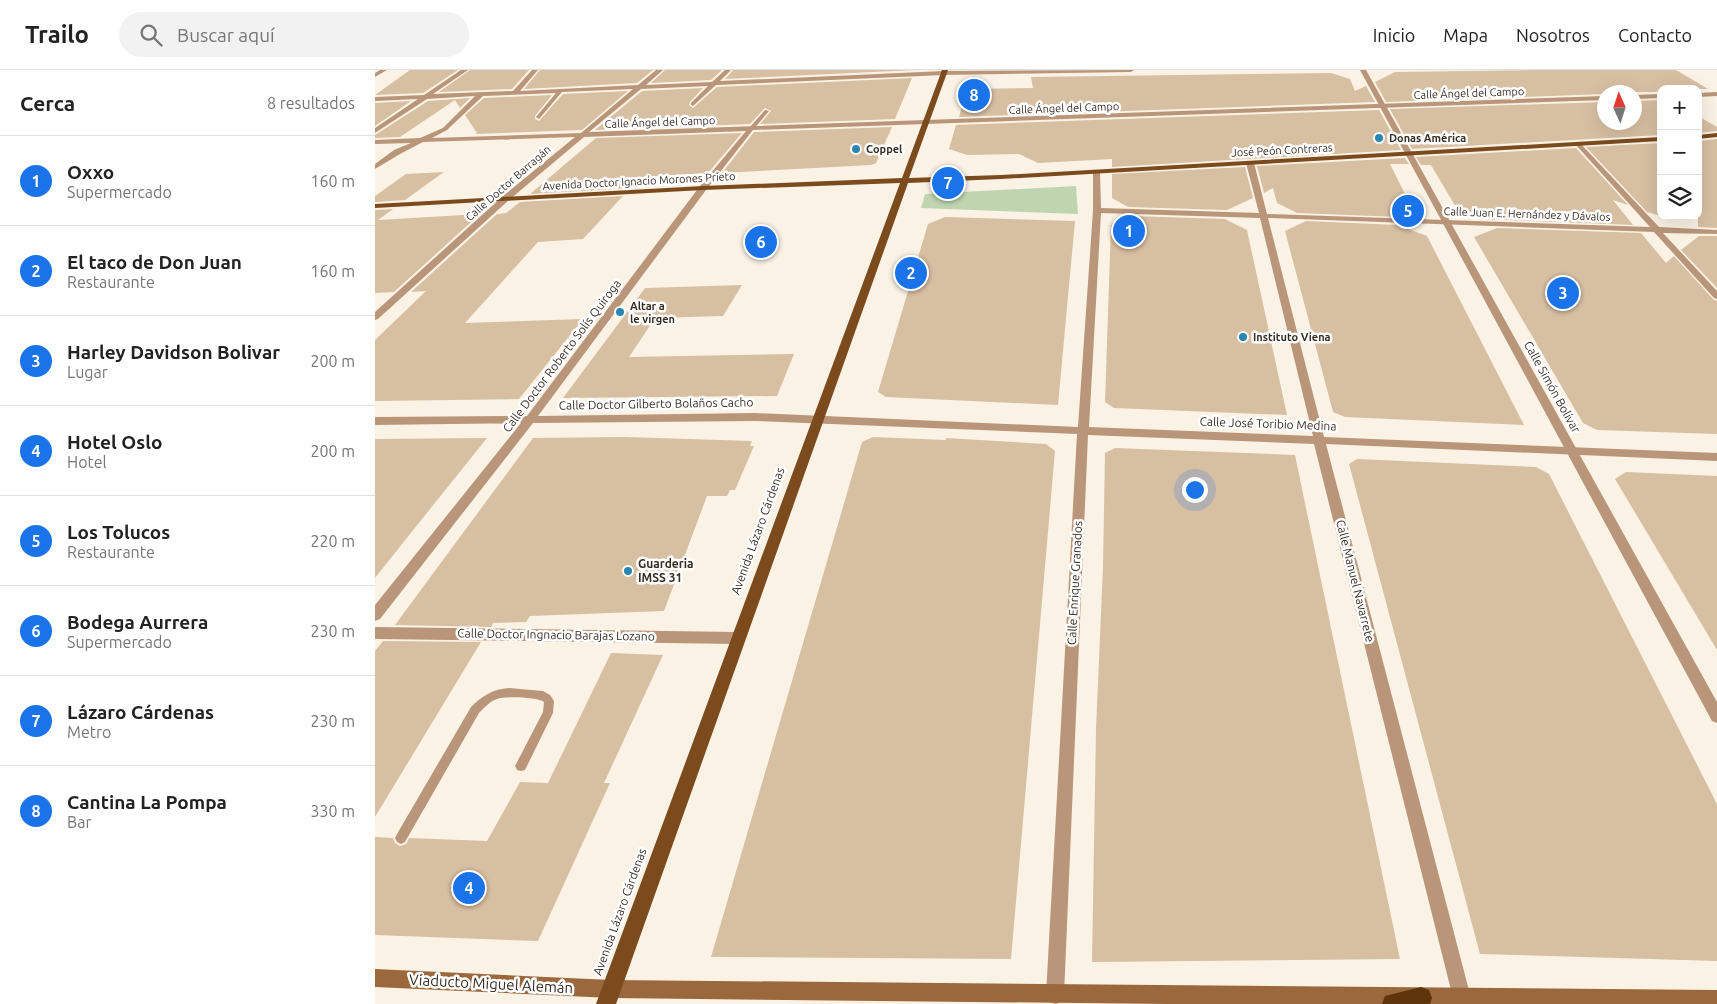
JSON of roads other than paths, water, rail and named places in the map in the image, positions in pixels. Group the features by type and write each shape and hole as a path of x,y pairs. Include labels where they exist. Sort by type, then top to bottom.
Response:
{"highway":[{"path":"1393,1004 1421,998"}],"main road":[{"name":"Avenida Lázaro Cárdenas","path":"608,997 944,71"},
{"path":"1702,136 1717,135"},
{"name":"José Peón Contreras","path":"904,180 1095,172 1657,139"},
{"name":"Avenida Doctor Ignacio Morones Prieto","path":"375,206 703,188 904,180"},
{"name":"Viaducto Miguel Alemán","path":"375,978 608,997 1055,995 1717,1000"}],"street":[{"path":"375,75 384,70"},
{"path":"375,131 465,70"},
{"path":"514,93 535,70"},
{"name":"Calle Doctor Barragán","path":"375,317 506,198 660,70"},
{"path":"693,104 728,70"},
{"path":"802,79 808,70"},
{"path":"375,99 944,71 1131,70"},
{"name":"Calle Simón Bolívar","path":"1363,70 1717,716"},
{"path":"539,117 561,90"},
{"path":"375,167 397,152 445,129 481,94"},
{"path":"1702,95 1717,94"},
{"path":"1642,97 1657,96"},
{"name":"Calle Ángel del Campo","path":"375,142 1597,98"},
{"name":"Calle Doctor Roberto Solís Quiroga","path":"375,615 530,419 703,188 751,129"},
{"path":"1577,144 1717,296"},
{"name":"Calle Manuel Navarrete","path":"1250,163 1462,998"},
{"name":"Calle Enrique Granados","path":"1055,995 1083,430 1097,210 1095,172"},
{"name":"Calle Juan E. Hernández y Dávalos","path":"1097,210 1717,232"},
{"name":"Calle Doctor Gilberto Bolaños Cacho","path":"375,421 755,417 817,419"},
{"name":"Calle José Toribio Medina","path":"817,419 1717,457"},
{"name":"Calle Doctor Ingnacio Barajas Lozano","path":"375,633 737,638"}],"lane":[{"name":"Calle Doctor Roberto Solís Quiroga","path":"751,129 767,111"},
{"path":"401,838 475,710 489,698 498,694 538,694 549,700 548,713 521,766"}],"place":[{"name":"Cantina La Pompa","path":"974,95"},
{"name":"Donas América","path":"1379,138"},
{"name":"Coppel","path":"856,149"},
{"name":"Lázaro Cárdenas","path":"948,183"},
{"name":"Los Tolucos","path":"1408,211"},
{"name":"Oxxo","path":"1129,231"},
{"name":"Bodega Aurrera","path":"761,242"},
{"name":"El taco de Don Juan","path":"911,273"},
{"name":"Harley Davidson Bolivar","path":"1563,293"},
{"name":"Altar a le virgen","path":"620,312"},
{"name":"Instituto Viena","path":"1243,337"},
{"name":"Guarderia IMSS 31","path":"628,571"},
{"name":"Hotel Oslo","path":"469,888"}]}
